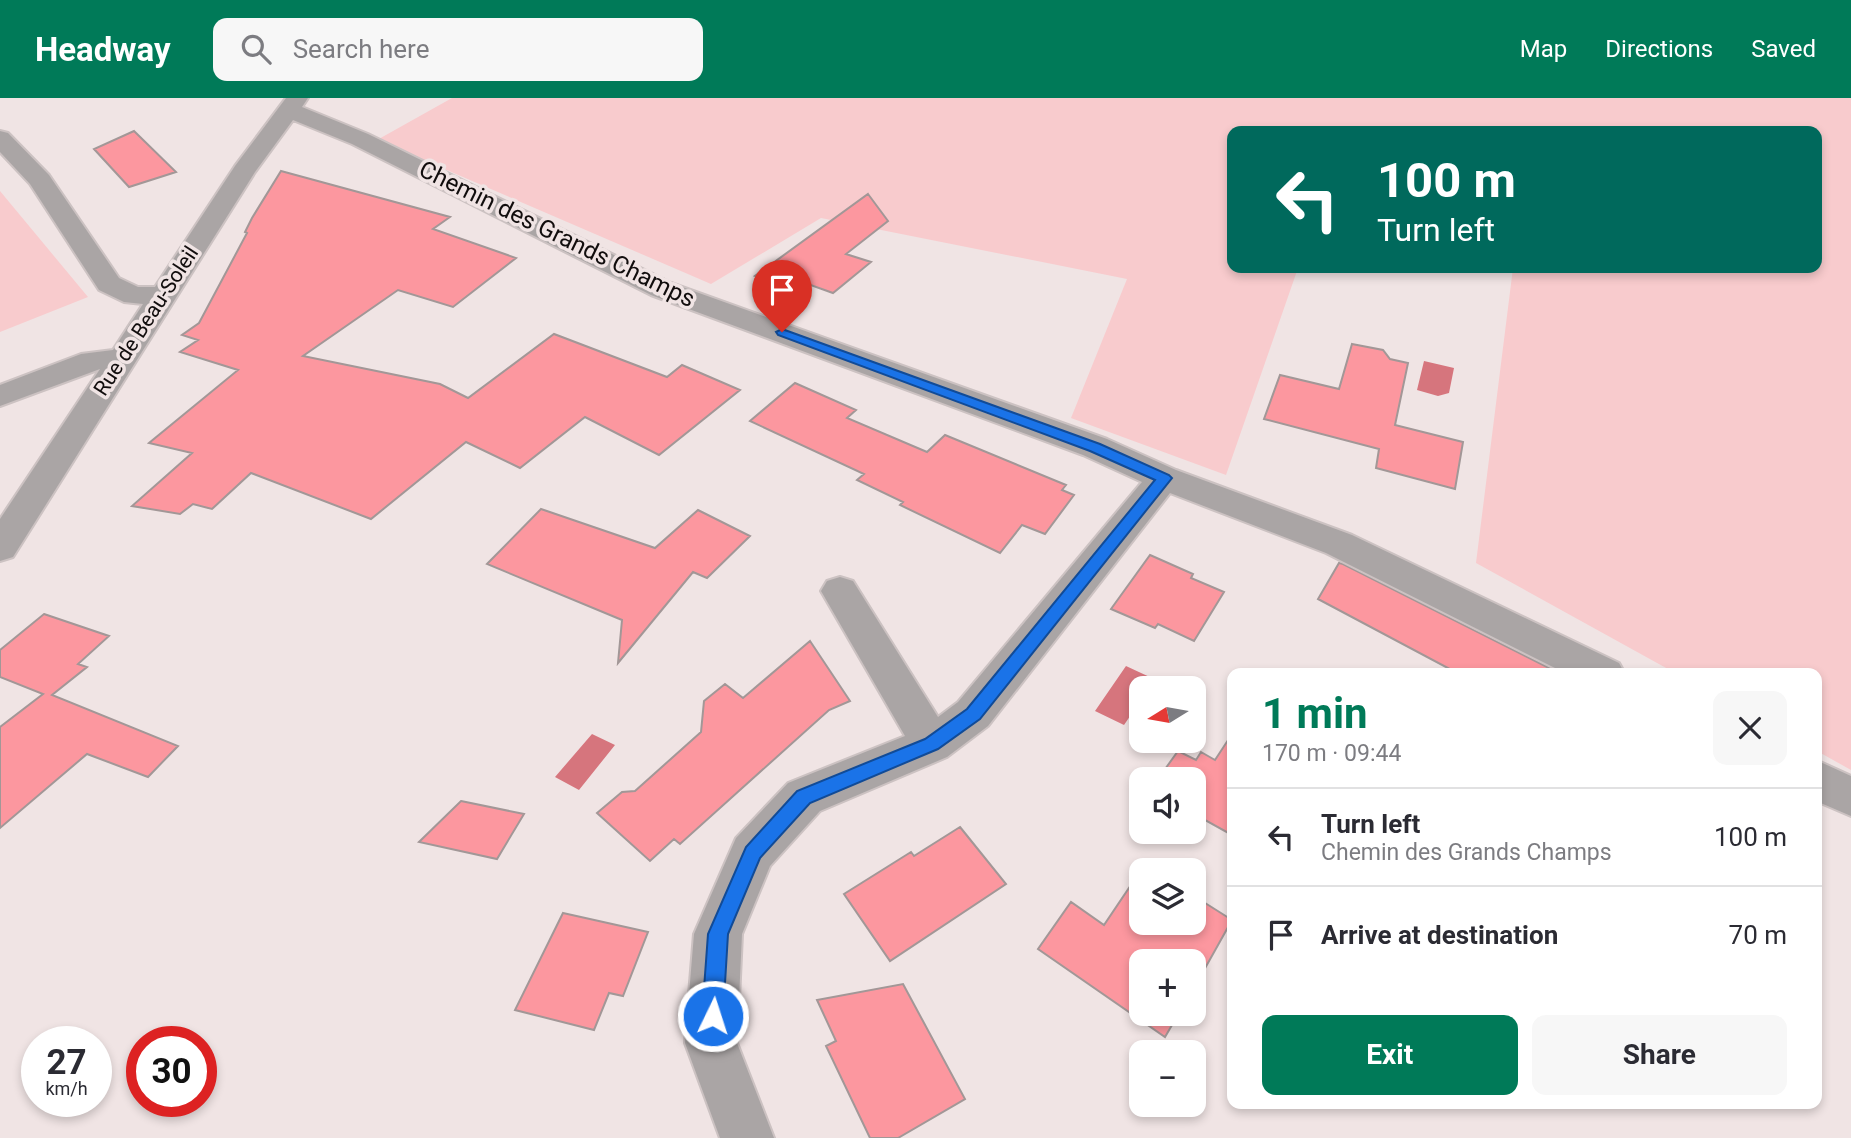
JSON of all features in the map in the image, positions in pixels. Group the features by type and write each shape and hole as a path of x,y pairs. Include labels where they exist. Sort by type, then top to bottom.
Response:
{"street":[{"name":"Rue de Beau-Soleil","path":"0,548 163,295 292,104"},
{"name":"Chemin des Grands Champs","path":"292,104 661,289 1095,447 1164,478 1339,544 1593,668"},
{"path":"0,138 40,180 109,284 134,296 163,295"},
{"path":"0,396 92,361 122,358"},
{"path":"747,1138 711,1043 718,934 752,853 804,797 932,744 974,714 1164,478"},
{"path":"840,591 932,744"},
{"path":"1822,782 1851,797"}],"shaded area":[{"path":"452,98 1851,98 1851,770 1822,754 1822,668 1666,668 1476,563 1512,273 1822,273 1822,126 1227,126 1227,273 1296,273 1226,475 1071,418 1127,279 821,218 711,284 377,140"},
{"path":"0,191 88,297 0,332"},
{"path":"1424,361 1454,368 1449,393 1438,396 1417,390"},
{"path":"1126,666 1148,676 1129,676 1129,718 1124,725 1095,711"},
{"path":"592,734 615,745 579,790 555,777"}],"building":[{"path":"134,131 176,172 129,187 94,149"},
{"path":"281,171 450,217 433,229 516,258 453,307 398,290 303,356 440,384 468,398 554,334 667,377 682,365 740,390 659,455 585,417 520,468 466,442 371,519 251,473 212,509 193,504 180,514 132,506 192,453 149,443 238,370 180,352 198,340 182,335 199,323 247,233 245,232 252,218"},
{"path":"868,194 888,221 846,254 871,262 833,293 808,284 799,290 755,276"},
{"path":"1352,344 1383,350 1390,359 1408,363 1395,425 1463,442 1455,489 1376,468 1379,449 1264,419 1280,375 1339,389"},
{"path":"795,383 856,410 847,418 927,452 945,435 1066,485 1062,490 1074,495 1045,534 1022,525 1000,553 900,505 903,502 857,480 864,474 750,421"},
{"path":"541,509 655,548 698,510 750,536 707,578 693,572 618,663 622,620 487,564"},
{"path":"1150,555 1193,574 1191,578 1224,592 1194,641 1158,624 1155,628 1111,609"},
{"path":"1339,563 1343,564 1549,668 1448,668 1318,599"},
{"path":"44,614 109,636 78,664 87,667 52,695 178,746 148,777 87,754 0,828 0,727 43,694 0,677 0,650"},
{"path":"810,641 850,701 829,710 680,844 674,839 650,861 597,813 622,792 635,791 701,732 704,701 725,684 743,698"},
{"path":"1227,742 1227,832 1206,821 1206,767 1167,767 1177,753 1196,760 1203,753 1215,760"},
{"path":"461,801 524,814 497,859 419,842"},
{"path":"960,827 1006,884 890,961 844,894 911,852 914,856"},
{"path":"1129,888 1129,935 1206,935 1206,904 1227,917 1227,929 1206,967 1206,949 1129,949 1129,1012 1038,949 1071,902 1104,925"},
{"path":"563,913 648,932 623,996 609,993 594,1030 515,1010"},
{"path":"903,984 965,1099 898,1138 870,1138 826,1046 836,1041 817,1000"},
{"path":"1149,1026 1171,1026 1165,1037"}],"route":[{"path":"713,1016 718,934 752,853 804,797 932,744 974,714 1164,478 1095,447 782,332"}]}
